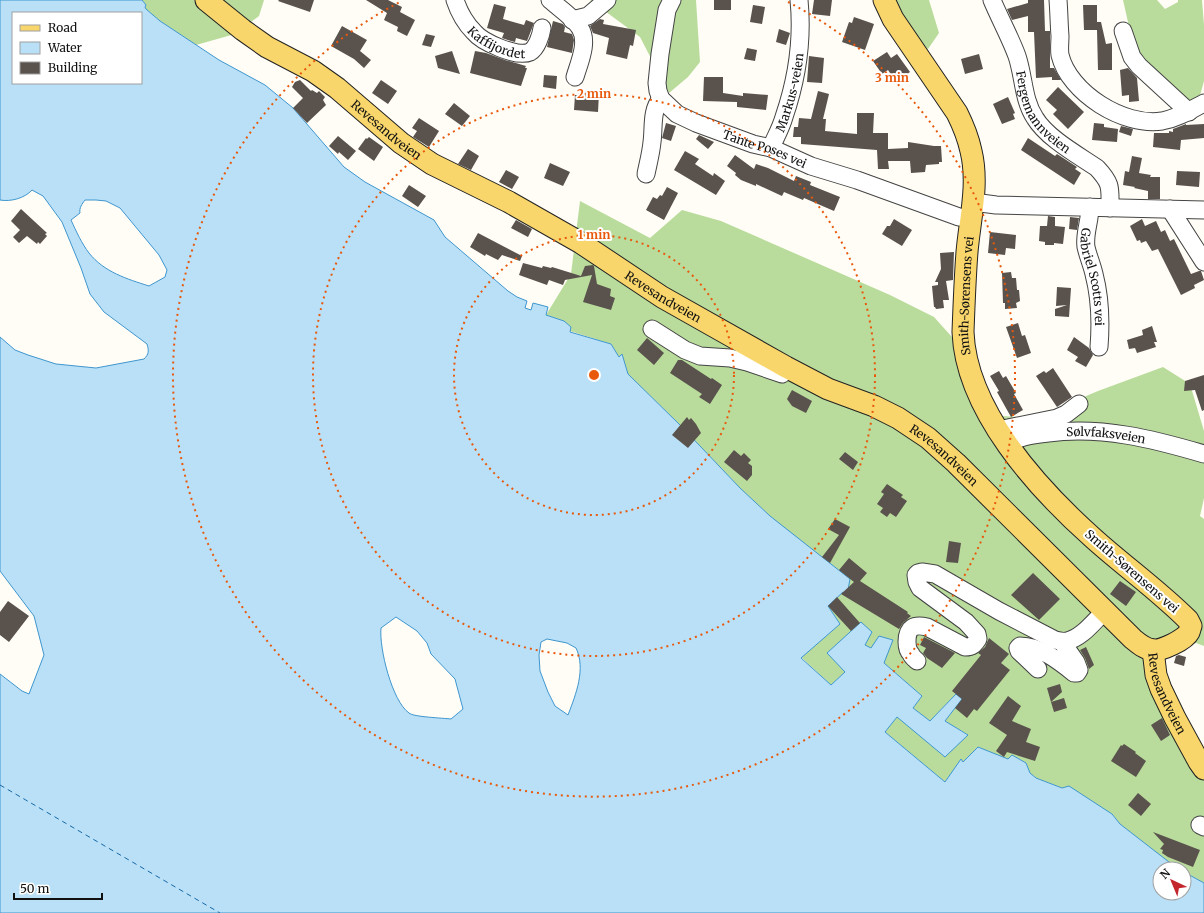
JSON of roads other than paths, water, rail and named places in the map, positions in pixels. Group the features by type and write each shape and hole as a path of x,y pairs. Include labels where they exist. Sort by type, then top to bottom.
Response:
{"main road":[{"name":"Revesandveien","path":"206,0 267,47 313,71 341,92 401,143 432,164 510,202 581,243 662,297 786,367 828,388 874,406 898,418 928,438 1133,639 1143,647 1153,650 1156,675 1161,688 1175,718 1204,769"},
{"name":"Smith-Sørensens vei","path":"884,0 893,18 957,113 972,152 974,172 972,210 966,266 963,342 975,384 1003,437 1023,465 1070,517 1197,627"},
{"path":"1153,650 1172,645 1197,627"}],"street":[{"name":"Kaffijordet","path":"455,0 463,18 474,33 497,46 515,52 530,52 533,49 542,28"},
{"path":"550,0 580,28 583,38 582,52 575,77"},
{"path":"572,20 588,16 607,0"},
{"name":"Markus-veien","path":"771,148 784,118 792,90 801,43 799,0"},
{"name":"Fergemannveien","path":"992,0 996,12 1010,37 1018,58 1028,106 1035,120 1048,133 1097,168 1104,175 1110,186 1110,208"},
{"path":"1058,0 1060,54 1065,66 1071,78 1105,108 1118,115 1141,120 1161,121 1179,116 1204,103"},
{"path":"646,174 652,144 655,109 657,103 661,99 657,83 660,54 669,3"},
{"path":"1123,31 1132,57 1139,66 1188,112"},
{"name":"Tante Poses vei","path":"661,99 677,114 696,123 753,144 771,148 811,166 857,180 959,217 972,210"},
{"path":"972,210 996,205 1204,210"},
{"name":"Gabriel Scotts vei","path":"1090,207 1086,247 1096,286 1101,324 1099,347"},
{"path":"1170,209 1204,262"},
{"path":"652,329 685,350 700,356 730,358 782,374 786,367"},
{"path":"1003,437 1057,418 1066,414 1079,404"},
{"name":"Sølvfaksveien","path":"1003,437 1026,436 1061,431 1125,434 1162,442 1204,454"},
{"path":"917,661 910,654 907,646 907,636 913,627 921,625 927,627 965,647 973,646 978,639 977,634 966,622 920,588 916,575 918,572 935,574 1006,614 1055,640 1062,642 1078,636 1105,611"},
{"path":"1038,669 1019,651 1018,648 1020,646 1035,648 1058,661 1074,673 1077,673 1079,670 1076,662 1062,642"}],"water":[{"path":"0,0 142,0 146,5 146,9 160,21 219,60 265,85 293,108 344,167 365,182 434,220 445,237 508,291 527,301 525,308 531,310 533,303 548,307 546,315 564,321 571,327 570,332 611,344 619,357 622,354 628,374 680,425 740,488 770,516 850,579 847,595 843,592 828,606 840,624 801,658 831,685 845,672 827,653 861,622 872,632 865,645 871,648 879,636 893,640 884,663 922,696 913,708 930,721 956,694 962,699 945,721 968,735 945,757 897,717 885,732 945,782 961,759 963,762 978,747 1008,759 1012,755 1026,763 1030,773 1036,778 1062,788 1069,786 1112,814 1120,824 1168,861 1152,861 1152,901 1192,901 1192,876 1204,883 1204,913 0,913 0,674 22,691 29,694 44,655 34,616 0,571 0,337 15,350 56,364 96,368 144,359 148,354 147,344 104,312 90,294 62,222 43,196 32,190 18,199 0,200","holes":["85,200 106,201 120,208 159,255 167,270 165,277 149,286 116,274 95,260 84,246 71,220 80,213 80,208","396,617 417,631 427,643 431,654 455,679 463,709 451,719 409,713 403,707 392,686 384,661 381,628","547,639 567,643 576,648 580,664 579,682 568,715 555,706 548,692 540,671 539,655 541,642"]}]}
